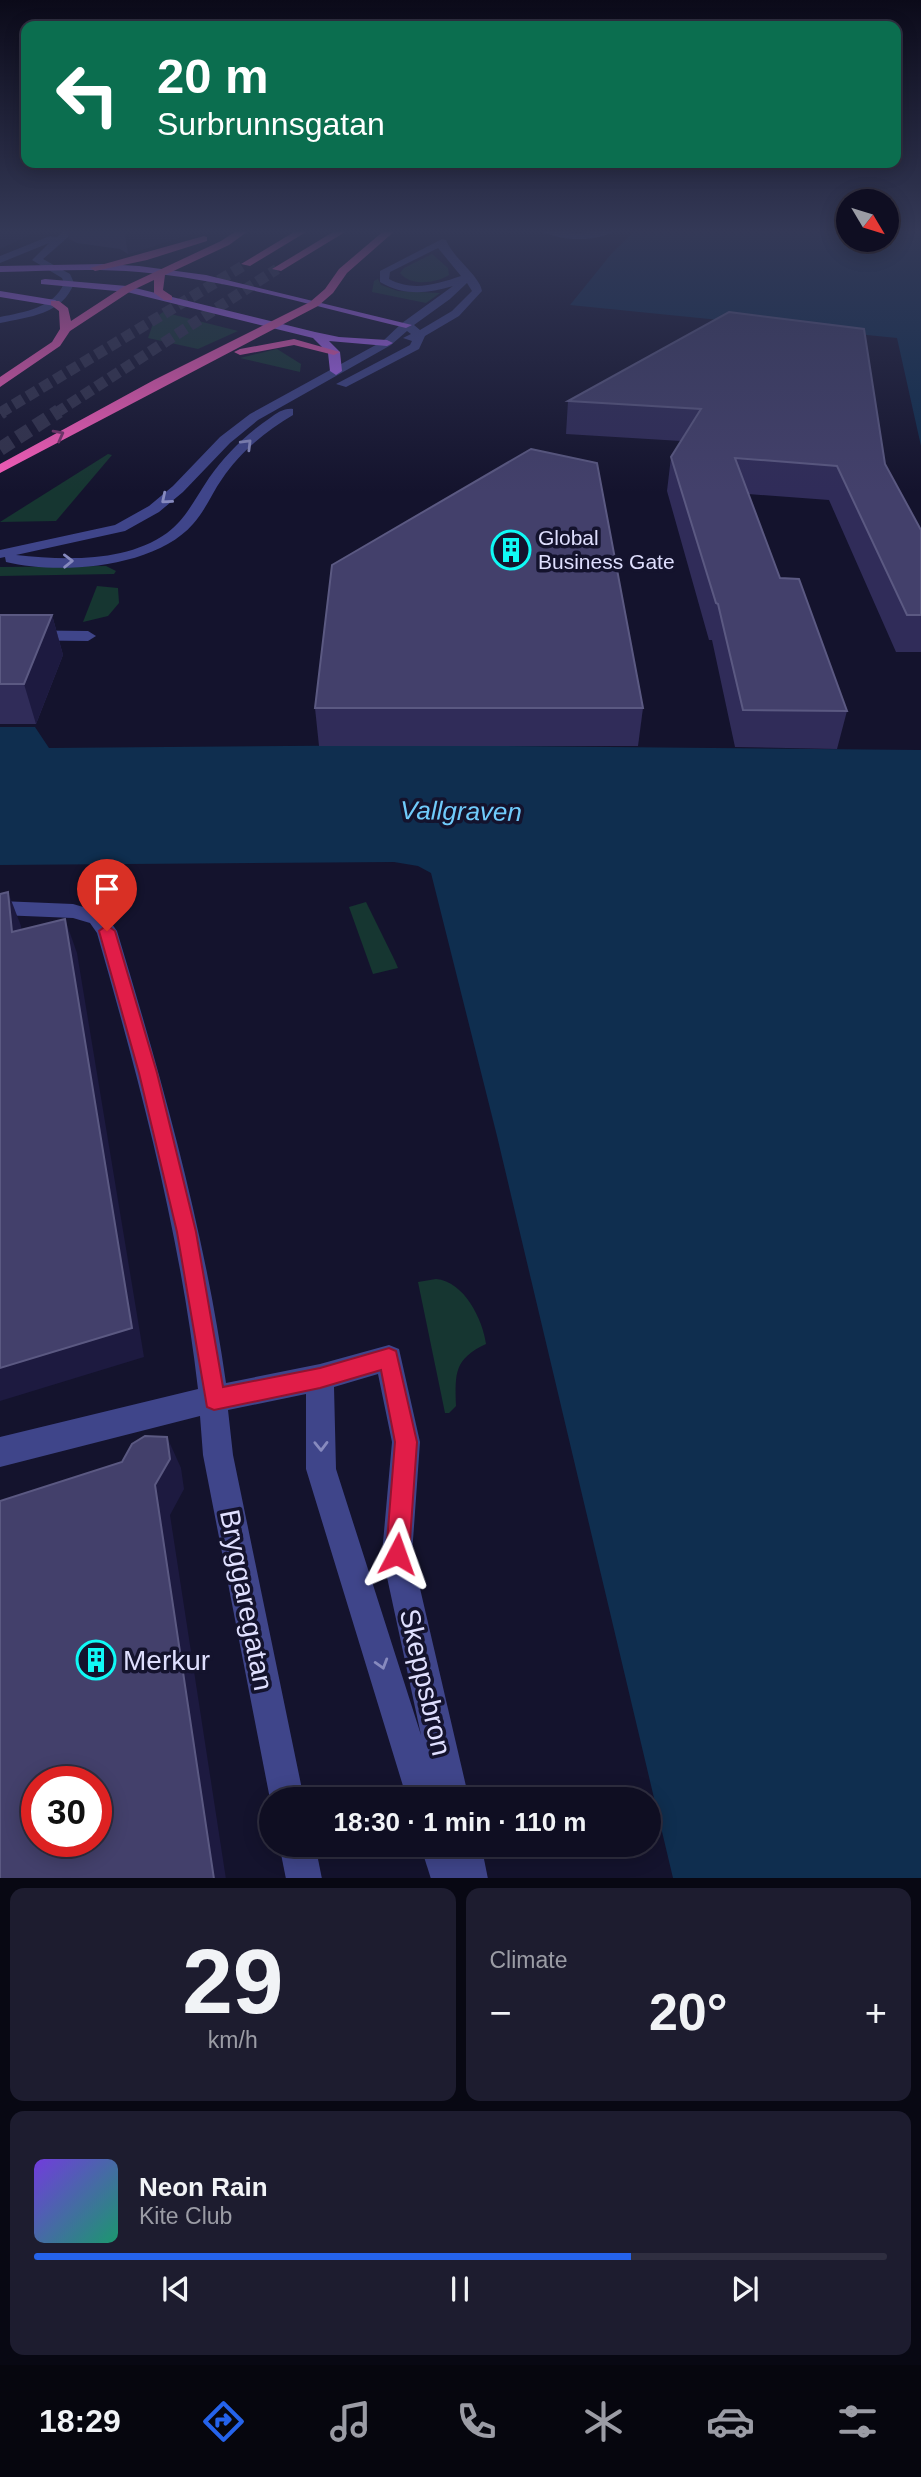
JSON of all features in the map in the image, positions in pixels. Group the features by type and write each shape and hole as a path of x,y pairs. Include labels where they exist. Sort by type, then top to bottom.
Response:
{"highway":[{"path":"65,317 66,329"},
{"path":"0,383 56,344 66,329 85,317"},
{"path":"0,469 101,413 290,317"},
{"path":"210,358 294,342 334,352"}],"main road":[{"path":"245,317 339,340 387,343"},
{"path":"369,317 406,325"},
{"path":"315,335 334,352 337,371"}],"street":[{"path":"0,555 120,528 155,509 225,440 254,417 387,343 419,317"},
{"path":"387,343 426,332 449,317"},
{"path":"406,325 426,332"},
{"path":"0,555 32,562 79,561 123,556 160,543 187,522 225,466 257,434 281,416 415,347 426,332"},
{"path":"0,635 88,636"},
{"name":"Bryggaregatan","path":"0,908 73,911 97,918 107,931 148,1073 187,1232 214,1399 218,1455 286,1787"},
{"name":"Skeppsbron","path":"420,1787 321,1469 320,1378 389,1358 406,1442 397,1554 449,1787"},
{"path":"0,1452 214,1399 320,1378"},
{"path":"300,1857 304,1878"},
{"path":"442,1857 449,1878"},
{"path":"466,1857 470,1878"}],"green space":[{"path":"181,317 238,331 198,349 148,338 155,318"},
{"path":"277,349 301,364 300,372 240,358"},
{"path":"108,454 112,455 56,521 0,522"},
{"path":"106,566 116,571 114,574 0,576 0,567"},
{"path":"97,586 118,588 119,603 108,616 83,622"},
{"path":"366,902 398,968 373,974 349,907"},
{"path":"436,1279 455,1287 470,1303 481,1324 486,1344 462,1362 457,1376 456,1406 449,1413 445,1413 418,1282"}],"water":[{"path":"685,317 921,317 921,446 897,338"},
{"name":"Vallgraven","path":"0,727 35,727 49,748 420,745 921,750 921,1878 673,1878 661,1827 661,1787 651,1787 497,1136 431,873 418,866 394,862 0,865"}],"building":[{"path":"721,317 766,317 864,329 885,464 921,530 921,615 907,615 837,466 735,458 780,578 799,579 847,711 743,710 718,604 671,457 701,409 568,401"},
{"path":"531,449 597,463 643,708 315,708 332,565"},
{"path":"0,615 52,615 24,684 0,684"},
{"path":"8,892 12,932 65,919 132,1328 0,1368 0,894"},
{"name":"Merkur","path":"145,1436 167,1437 170,1459 155,1485 214,1878 0,1878 0,1501 122,1462 132,1444"}],"tunnel":[{"path":"3,411 0,413 159,317"},
{"path":"56,413 204,317"},
{"path":"0,449 59,411"}],"place":[{"name":"Global Business Gate","path":"511,550"},
{"name":"Merkur","path":"96,1660"}],"route":[{"path":"107,931 148,1073 187,1232 214,1399 320,1378 389,1358 406,1442 397,1554"}]}
